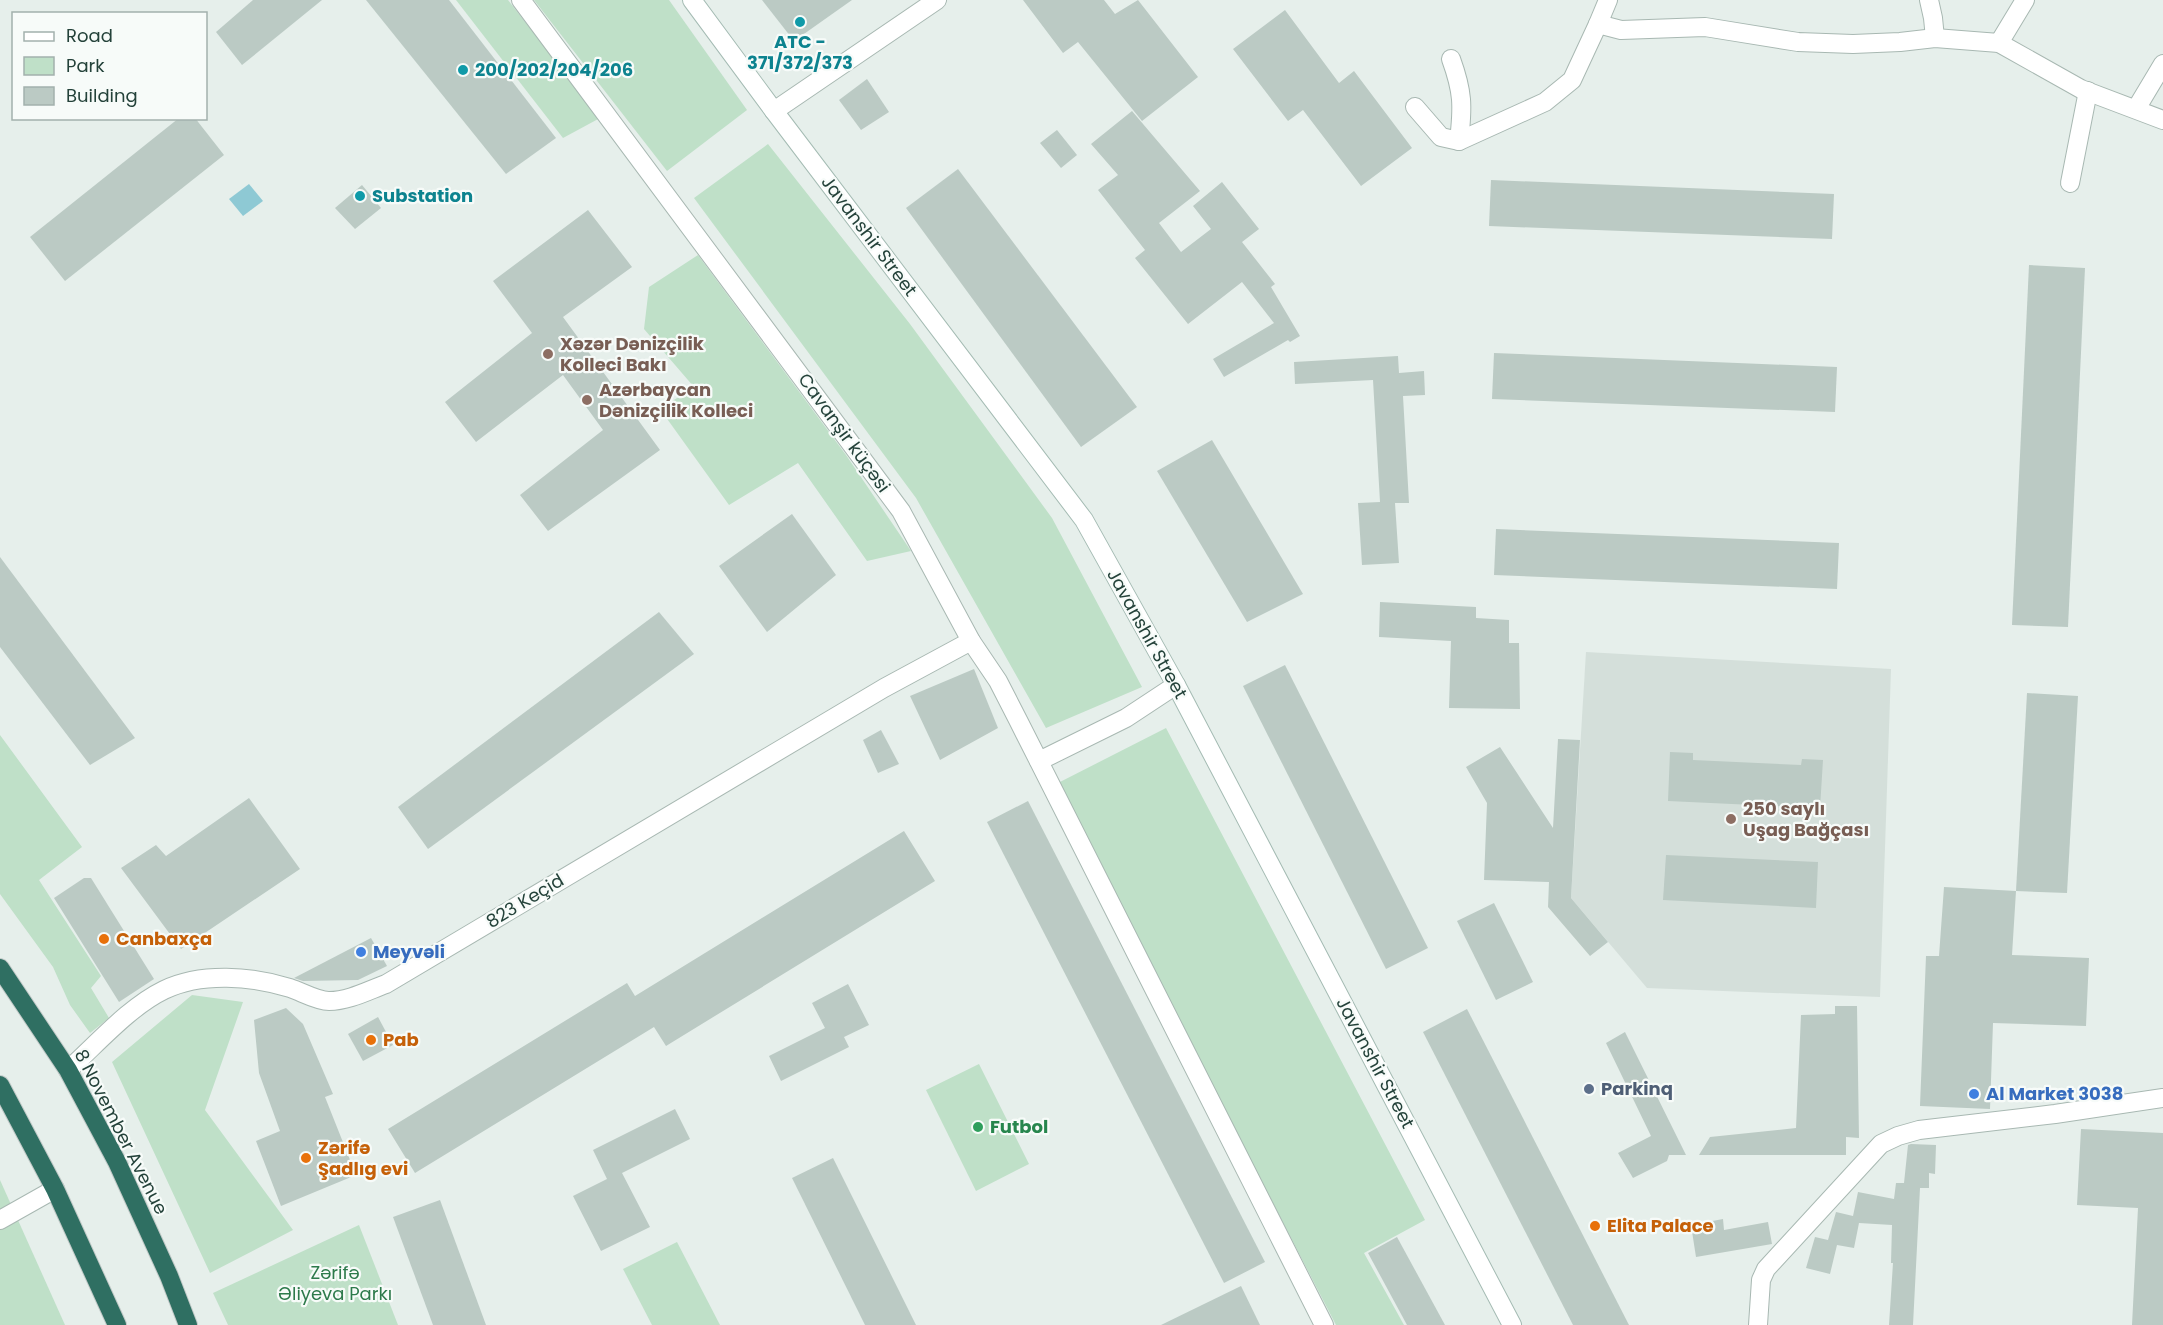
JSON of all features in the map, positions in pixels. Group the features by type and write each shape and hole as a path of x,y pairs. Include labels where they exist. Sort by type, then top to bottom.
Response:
{"highway":[{"name":"8 November Avenue","path":"0,968 69,1070 117,1162 169,1276 188,1325"},
{"path":"0,1085 55,1189 117,1325"}],"street":[{"name":"Cavanşir küçəsi","path":"521,0 902,511 971,641 998,681 1039,761"},
{"name":"Javanshir Street","path":"692,0 1084,520 1176,685 1512,1325"},
{"path":"774,111 937,0"},
{"path":"1415,107 1441,137 1459,141 1545,102 1572,80 1608,0"},
{"path":"1929,0 1935,38"},
{"path":"1999,43 2025,0"},
{"path":"1598,24 1621,30 1705,27 1798,42 1900,42 1935,38 1999,43 2081,89 2163,120"},
{"path":"1451,59 1460,85 1463,105 1459,141"},
{"path":"2136,109 2163,64"},
{"path":"2070,183 2088,91"},
{"name":"823 Keçid","path":"69,1070 140,1005 165,990 193,981 232,978 263,982 328,1001 350,998 386,984 884,688 971,641"},
{"path":"1176,685 1126,718 1039,761 1324,1325"},
{"path":"1758,1325 1761,1280 1766,1269 1881,1144 1919,1130 2055,1114 2163,1098"},
{"path":"0,1220 55,1189"}],"shaded area":[{"name":"250 saylı Uşag Bağçası","path":"1586,652 1891,669 1880,997 1647,988 1571,898"}],"green space":[{"path":"456,0 508,0 600,118 563,138"},
{"path":"534,0 669,0 747,110 667,171"},
{"path":"768,144 910,324 1052,518 1142,687 1046,728 916,498 694,198"},
{"path":"698,255 846,455 911,551 867,561 798,463 729,505 660,409 694,387 644,329 649,287"},
{"path":"1166,728 1425,1220 1364,1253 1404,1325 1336,1325 1056,784"},
{"path":"0,735 82,847 39,880 101,976 91,988 109,1018 90,1033 70,1005 53,967 0,894"},
{"path":"192,995 243,1002 205,1110 293,1230 210,1273 112,1062"},
{"name":"Futbol","path":"979,1064 1029,1164 976,1191 926,1090"},
{"path":"0,1180 65,1325 0,1325"},
{"name":"Zərifə Əliyeva Parkı","path":"359,1225 398,1325 228,1325 213,1293"},
{"path":"677,1242 720,1325 652,1325 623,1269"}],"water":[{"path":"249,184 263,201 243,216 229,199"}],"building":[{"path":"253,0 322,0 242,65 216,32"},
{"name":"200/202/204/206","path":"366,0 449,0 556,138 506,174"},
{"name":"ATC - 371/372/373","path":"762,0 852,0 794,41"},
{"path":"1023,0 1104,0 1115,14 1138,0 1198,77 1142,121 1078,42 1063,53"},
{"path":"1285,10 1339,83 1354,71 1412,148 1361,186 1303,110 1288,121 1233,49"},
{"path":"867,79 889,112 861,130 839,100"},
{"path":"1132,111 1200,191 1159,223 1181,252 1211,229 1193,206 1222,182 1259,229 1242,242 1275,284 1271,287 1300,336 1290,342 1288,340 1224,377 1213,359 1274,323 1242,282 1188,324 1135,258 1145,250 1098,190 1118,175 1091,144"},
{"path":"176,120 197,120 224,155 65,281 30,237"},
{"path":"1057,130 1077,155 1061,168 1040,143"},
{"path":"958,169 1137,407 1081,447 906,208"},
{"path":"1491,180 1834,194 1832,239 1489,226"},
{"name":"Substation","path":"362,185 381,208 355,229 335,208"},
{"name":"Xəzər Dənizçilik Kolleci Bakı","path":"588,210 632,267 563,317 660,450 548,531 520,495 603,430 563,375 476,442 445,402 532,333 493,281"},
{"path":"2029,265 2085,268 2068,627 2012,625"},
{"path":"1494,353 1837,367 1835,412 1492,399"},
{"path":"1398,356 1399,373 1424,371 1425,395 1403,396 1409,503 1395,503 1399,563 1362,565 1358,503 1380,502 1373,380 1295,384 1294,362"},
{"path":"1212,440 1303,594 1247,622 1157,471"},
{"path":"792,514 836,575 767,632 719,566"},
{"path":"1496,529 1839,543 1837,589 1494,575"},
{"path":"0,557 135,738 90,765 0,647"},
{"path":"1380,602 1476,607 1476,618 1509,620 1509,643 1519,643 1520,709 1449,708 1451,641 1379,637"},
{"path":"659,612 694,654 428,849 398,807"},
{"path":"1285,665 1428,948 1386,969 1243,686"},
{"path":"974,669 998,728 940,760 910,696"},
{"path":"2027,693 2078,696 2067,893 2016,891"},
{"path":"881,730 899,764 878,773 863,740"},
{"path":"1558,739 1580,740 1571,898 1608,942 1590,956 1548,907 1549,882 1484,880 1487,803 1466,767 1500,747 1553,828"},
{"path":"1670,752 1693,753 1693,760 1801,765 1802,759 1823,760 1820,808 1668,801"},
{"path":"249,798 300,869 181,949 121,868 156,845 166,856"},
{"path":"1028,801 1265,1262 1224,1283 987,822"},
{"path":"904,831 935,881 666,1046 654,1027 415,1173 388,1129 627,983 635,996"},
{"path":"1666,855 1818,862 1816,908 1663,900"},
{"name":"Canbaxça","path":"84,878 91,878 154,979 119,1002 54,898"},
{"path":"1944,887 2016,891 2012,955 2089,958 2086,1026 1993,1023 1990,1109 1920,1106 1926,956 1939,956"},
{"path":"1494,903 1533,982 1496,1000 1457,921"},
{"name":"Meyvəli","path":"371,938 387,966 358,980 303,981 294,978"},
{"path":"848,984 869,1025 844,1037 849,1047 781,1081 769,1056 825,1028 812,1003"},
{"path":"1835,1006 1857,1006 1859,1138 1846,1137 1846,1155 1699,1155 1710,1137 1796,1128 1801,1015 1835,1014"},
{"path":"286,1008 303,1024 333,1094 325,1097 356,1175 281,1206 256,1141 280,1131 259,1073 254,1020"},
{"path":"1467,1009 1629,1325 1573,1325 1423,1032"},
{"name":"Pab","path":"378,1017 393,1045 363,1061 348,1034"},
{"path":"1625,1032 1686,1155 1669,1155 1667,1161 1633,1178 1618,1153 1651,1136 1606,1043"},
{"path":"675,1109 690,1139 622,1173 650,1227 601,1251 573,1196 607,1179 593,1150"},
{"path":"2081,1129 2163,1133 2163,1325 2132,1325 2138,1208 2077,1205"},
{"path":"1908,1145 1936,1145 1935,1174 1929,1173 1929,1188 1920,1188 1913,1325 1889,1325 1893,1263 1891,1263 1892,1225 1859,1223 1854,1248 1837,1245 1830,1274 1806,1268 1815,1237 1828,1240 1836,1212 1853,1216 1858,1192 1894,1199 1896,1183 1904,1183"},
{"path":"833,1158 916,1325 865,1325 792,1178"},
{"path":"440,1200 486,1325 433,1325 393,1217"},
{"path":"1723,1219 1724,1230 1768,1222 1772,1244 1696,1257 1691,1225"},
{"path":"1397,1237 1445,1325 1407,1325 1368,1253"},
{"path":"1241,1286 1260,1325 1161,1325"}],"place":[{"name":"ATC - 371/372/373","path":"800,22"},
{"name":"200/202/204/206","path":"463,70"},
{"name":"Substation","path":"360,196"},
{"name":"Xəzər Dənizçilik Kolleci Bakı","path":"548,354"},
{"name":"Azərbaycan Dənizçilik Kolleci","path":"587,400"},
{"name":"250 saylı Uşag Bağçası","path":"1731,819"},
{"name":"Canbaxça","path":"104,939"},
{"name":"Meyvəli","path":"361,952"},
{"name":"Pab","path":"371,1040"},
{"name":"Parkinq","path":"1589,1089"},
{"name":"Al Market 3038","path":"1974,1094"},
{"name":"Futbol","path":"978,1127"},
{"name":"Zərifə Şadlıg evi","path":"306,1158"},
{"name":"Elita Palace","path":"1595,1226"}]}
